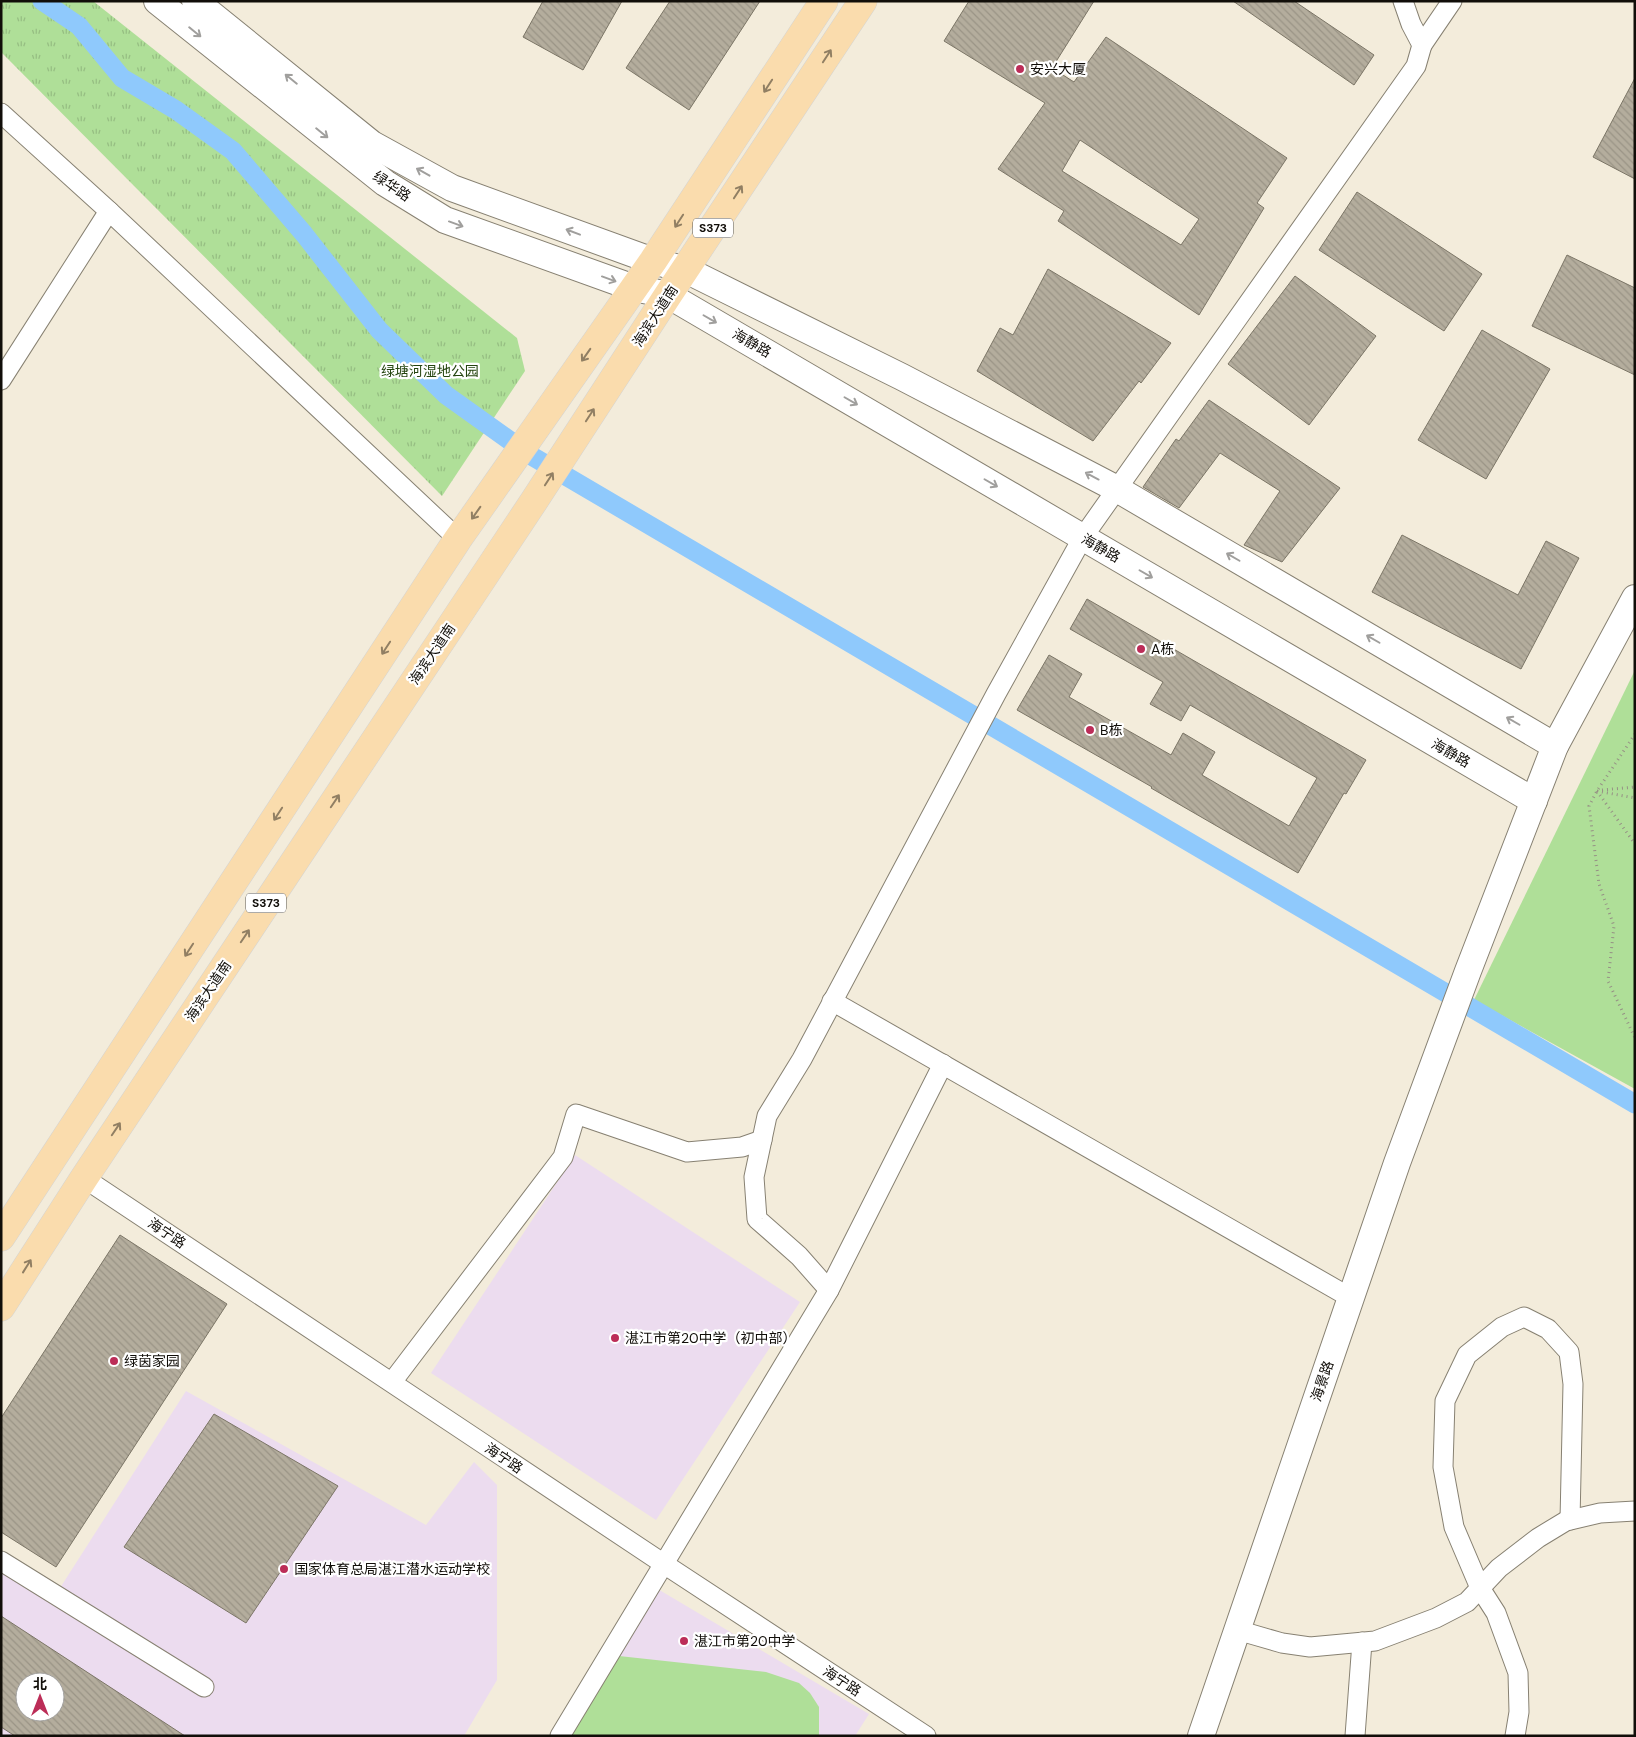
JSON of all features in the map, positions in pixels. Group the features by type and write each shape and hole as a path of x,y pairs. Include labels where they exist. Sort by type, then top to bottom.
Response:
{"main road":[{"name":"S373","path":"1,1237 458,539 653,262 824,1"},
{"name":"海滨大道南","path":"1,1307 84,1178 564,456 668,295 863,1"}],"street":[{"name":"绿华路","path":"157,1 385,184 445,220 634,288 668,295"},
{"name":"绿华路","path":"195,1 372,144 452,188 653,262 686,270"},
{"path":"1403,1 1411,24 1422,45"},
{"path":"829,1290 799,1256 757,1219 754,1177 767,1116 802,1059 996,694 1083,537 1416,66 1422,45 1452,1"},
{"path":"1,113 109,211 458,539"},
{"path":"1,380 109,211"},
{"path":"686,270 902,377 1117,489 1555,746"},
{"name":"海静路","path":"668,295 1534,801"},
{"name":"海景路","path":"1201,1736 1397,1163 1468,971 1555,746 1635,598"},
{"path":"832,1001 1351,1298"},
{"path":"560,1736 829,1290 942,1064"},
{"path":"392,1382 563,1156 576,1114 687,1152 742,1147 762,1140"},
{"name":"海宁路","path":"84,1178 664,1564 902,1726 926,1736"},
{"path":"1515,1736 1519,1712 1518,1673 1496,1613 1480,1588 1454,1527 1443,1467 1445,1401 1467,1355 1502,1327 1524,1317 1548,1330 1569,1352 1573,1384 1570,1520"},
{"path":"1237,1630 1282,1643 1310,1647 1375,1642 1436,1618 1467,1602 1499,1568 1538,1538 1570,1520 1600,1512 1635,1511"},
{"path":"1,1561 204,1688"},
{"path":"1355,1736 1362,1642"}],"path":[{"path":"1635,734 1589,806 1599,884 1614,926 1608,981 1635,1038"},
{"path":"1597,791 1635,787"},
{"path":"1597,791 1635,798"},
{"path":"1597,791 1635,844"}],"shaded area":[{"name":"湛江市第20中学（初中部）","path":"575,1155 800,1302 656,1520 431,1373"},
{"name":"国家体育总局湛江潜水运动学校","path":"186,1391 426,1525 474,1462 497,1485 497,1680 464,1736 1,1736 1,1550 60,1588"},
{"name":"湛江市第20中学","path":"656,1588 869,1714 855,1736 567,1736"}],"green space":[{"name":"绿塘河湿地公园","path":"1,1 93,1 517,338 525,371 442,496 1,52"},
{"path":"1635,670 1635,1089 1474,1000"},
{"name":"湛江市第20中学","path":"619,1656 766,1672 799,1683 810,1693 819,1707 819,1736 570,1736 610,1666"}],"building":[{"path":"543,1 622,1 583,70 523,37"},
{"path":"670,1 760,1 689,110 626,68"},
{"path":"969,1 1094,1 1052,68 1074,82 1106,37 1287,158 1257,203 1264,208 1199,315 1058,221 1064,211 998,169 1045,103 944,41","holes":["1080,140 1199,219 1181,245 1062,171"]},
{"path":"1233,1 1294,1 1374,55 1354,85"},
{"path":"1635,78 1635,179 1593,157"},
{"path":"1357,192 1482,274 1444,331 1319,250"},
{"path":"1567,255 1635,288 1635,375 1532,326"},
{"path":"1048,269 1171,343 1093,441 977,371 1000,328 1013,335"},
{"path":"1295,276 1376,336 1309,425 1228,364"},
{"path":"1482,330 1550,369 1486,479 1418,440"},
{"path":"1209,400 1340,488 1282,562 1244,545 1280,491 1220,453 1179,508 1143,487 1176,439 1179,441"},
{"path":"1402,535 1518,595 1546,541 1579,558 1521,669 1372,592"},
{"path":"1087,599 1366,760 1346,794 1344,793 1298,873 1017,710 1049,655 1082,674 1069,697 1171,755 1183,733 1215,752 1202,775 1289,826 1317,778 1190,705 1181,721 1150,704 1163,682 1070,629"},
{"name":"绿茵家园","path":"120,1235 227,1304 56,1567 1,1532 1,1418"},
{"path":"214,1414 338,1486 246,1623 124,1547"},
{"path":"1,1616 185,1736 15,1736 1,1727"}],"waterway":[{"path":"42,1 79,26 122,78 176,110 233,151 304,234 379,330 446,395 530,455 1635,1104"}],"place":[{"name":"安兴大厦","path":"1020,69"},
{"name":"A栋","path":"1141,649"},
{"name":"B栋","path":"1090,730"},
{"name":"湛江市第20中学（初中部）","path":"615,1338"},
{"name":"绿茵家园","path":"114,1361"},
{"name":"国家体育总局湛江潜水运动学校","path":"284,1569"},
{"name":"湛江市第20中学","path":"684,1641"}]}
